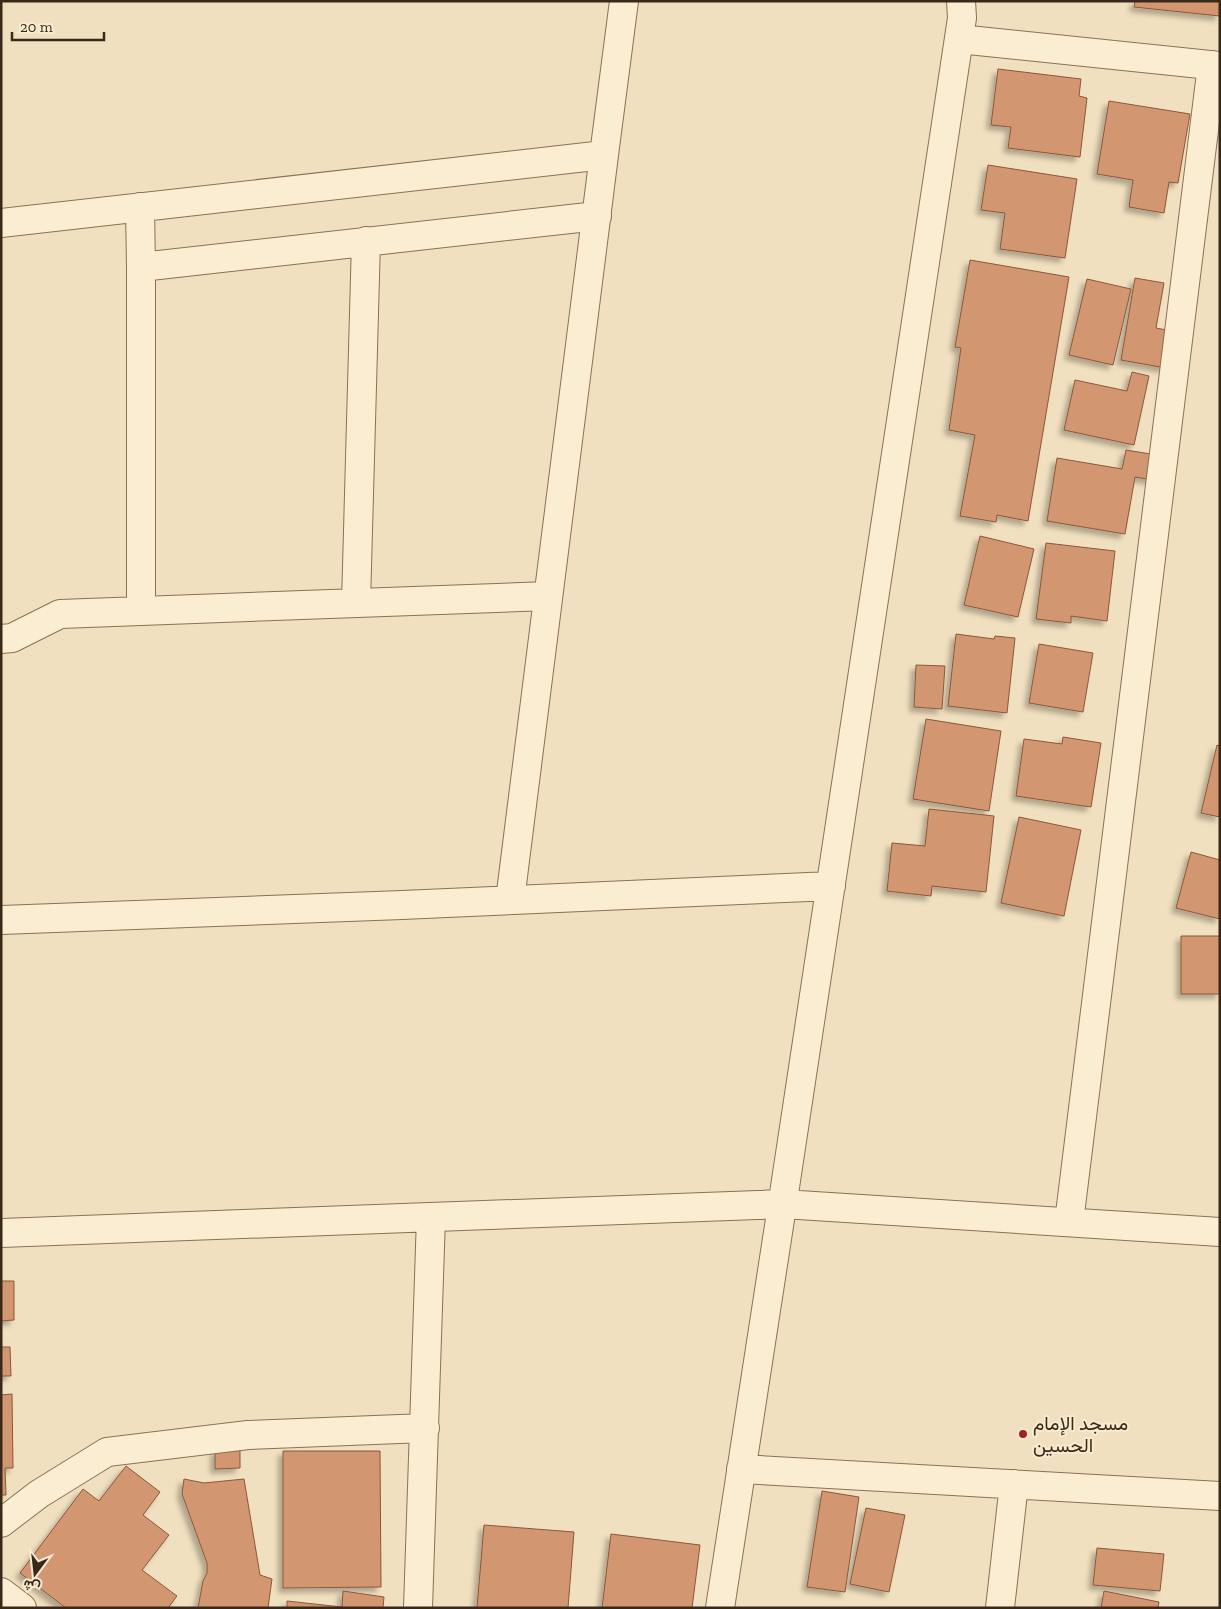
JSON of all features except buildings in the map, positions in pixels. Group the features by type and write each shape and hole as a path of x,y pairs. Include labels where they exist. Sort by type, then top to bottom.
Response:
{"street":[{"path":"510,900 624,1"},
{"path":"720,1608 959,39 962,18 961,1"},
{"path":"959,39 1216,66 1069,1222"},
{"path":"1,223 604,155"},
{"path":"140,207 141,611"},
{"path":"141,267 596,216"},
{"path":"356,603 366,241"},
{"path":"1,639 12,638 60,614 548,596"},
{"path":"1,920 831,886"},
{"path":"1,1233 783,1204 1220,1232"},
{"path":"418,1608 432,1217"},
{"path":"1,1523 40,1494 107,1452 248,1435 425,1428"},
{"path":"741,1469 1220,1496"},
{"path":"1000,1608 1014,1484"},
{"path":"1,1592 22,1608"}],"place":[{"name":"مسجد الإمام الحسين","path":"1023,1434"}]}
